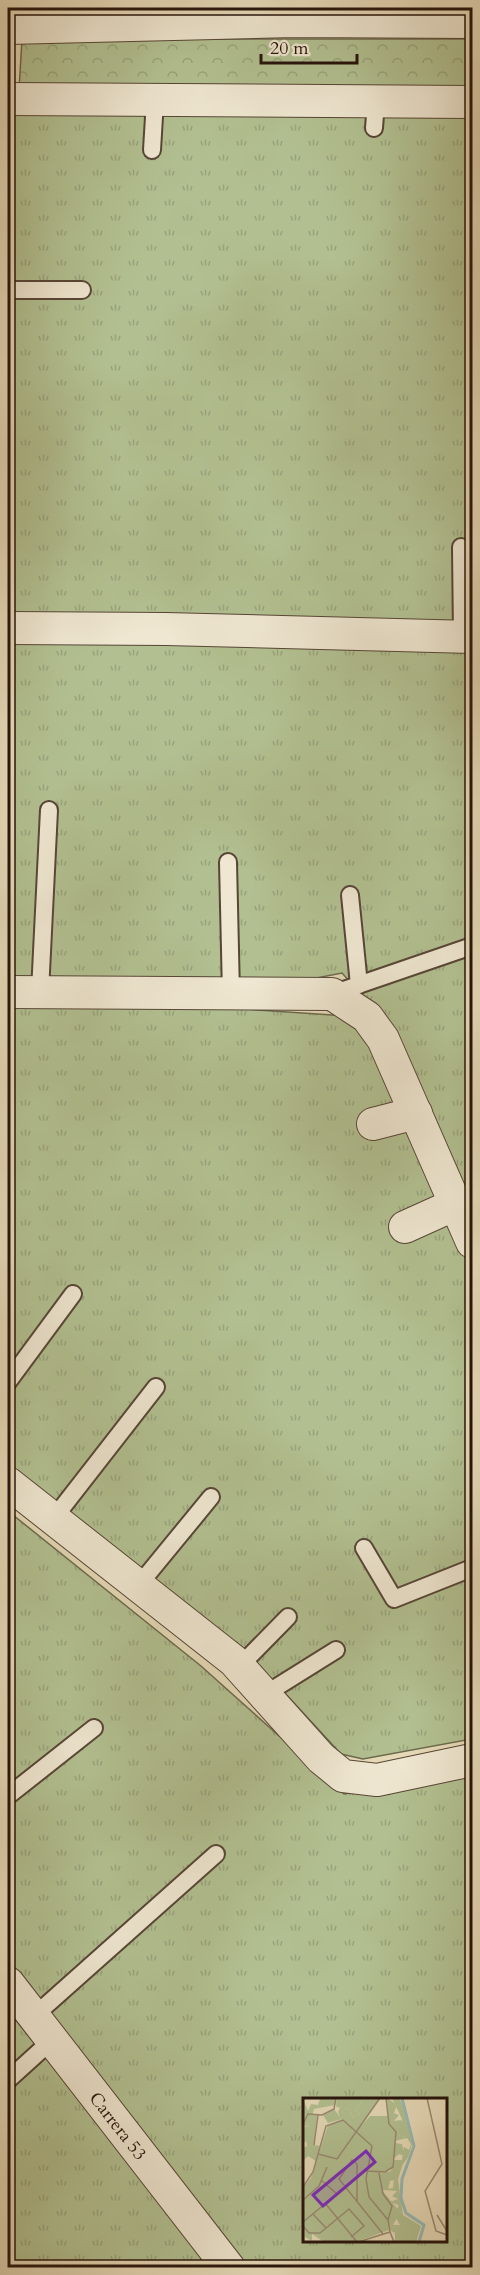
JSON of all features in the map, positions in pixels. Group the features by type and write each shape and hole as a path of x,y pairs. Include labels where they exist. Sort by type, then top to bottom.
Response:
{"street":[{"path":"8,28 264,15 466,17"},
{"path":"8,99 155,100 375,115 472,102"},
{"path":"8,628 178,629 467,637"},
{"path":"8,992 231,994 346,990 383,1039 472,1242"},
{"path":"374,1124 416,1113"},
{"path":"405,1227 456,1204"},
{"path":"8,1483 239,1667 321,1758 343,1776 377,1780 472,1760"},
{"name":"Carrera 53","path":"8,1983 229,2268"}],"lane":[{"path":"152,150 155,100"},
{"path":"8,290 82,290"},
{"path":"461,547 467,637"},
{"path":"40,992 49,810"},
{"path":"228,862 231,994"},
{"path":"350,895 346,990 472,946"},
{"path":"8,1382 73,1294"},
{"path":"54,1518 156,1388"},
{"path":"138,1586 211,1497"},
{"path":"364,1548 394,1599 472,1568"},
{"path":"239,1667 288,1617"},
{"path":"264,1695 336,1650"},
{"path":"8,1796 94,1728"},
{"path":"8,2080 42,2029 216,1854"}],"green space":[{"path":"22,39 472,39 472,89 19,90"},
{"path":"13,106 472,107 472,623 11,615"},
{"path":"8,637 472,647 472,1205 388,1024 342,973 306,980 8,978"},
{"path":"201,1006 347,1016 376,1050 472,1268 472,1739 363,1759 341,1754 284,1692 8,1467 8,1007"},
{"path":"8,1511 201,1666 344,1794 472,1768 472,2267 246,2267 8,1959"},
{"path":"8,2010 211,2267 8,2267"}]}
